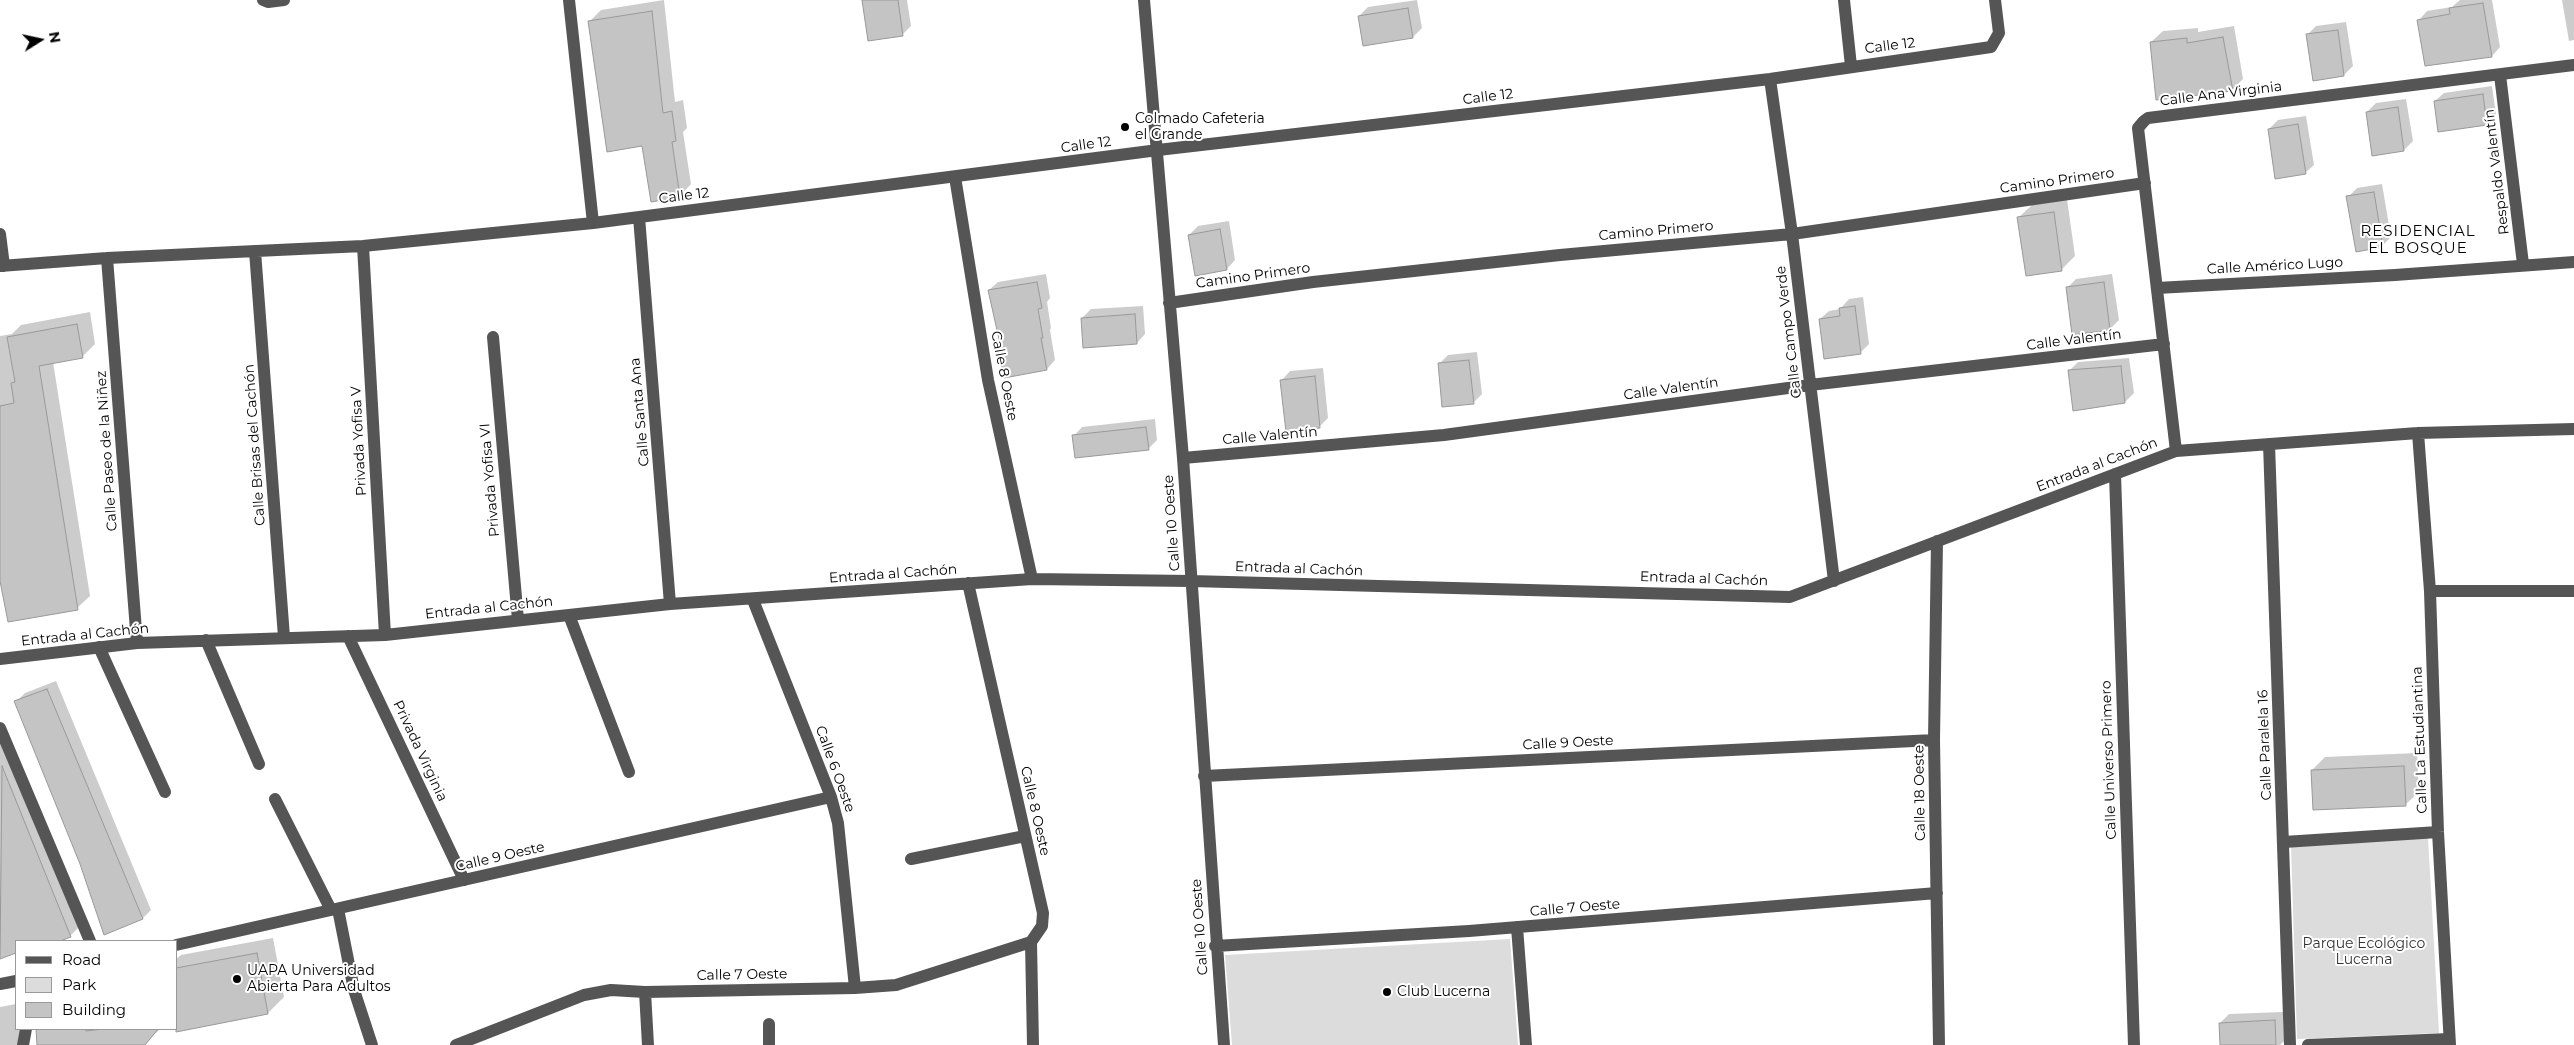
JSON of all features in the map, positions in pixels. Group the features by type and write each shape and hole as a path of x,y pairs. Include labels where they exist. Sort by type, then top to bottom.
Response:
{"street":[{"path":"266,1 284,0"},
{"path":"569,0 593,223"},
{"name":"Calle 10 Oeste","path":"1144,0 1158,150 1182,458 1224,1045"},
{"path":"1844,0 1851,66"},
{"name":"Calle 12","path":"2,266 107,258 363,246 593,223 1158,150 1770,79 1851,66 1991,48 1999,33 1995,0"},
{"name":"Calle Ana Virginia","path":"2176,451 2138,128 2148,118 2574,65"},
{"name":"Respaldo Valentín","path":"2500,75 2523,264"},
{"name":"Calle Campo Verde","path":"1770,79 1792,234 1834,581"},
{"name":"Calle 8 Oeste","path":"955,177 988,380 1032,579"},
{"name":"Camino Primero","path":"1169,303 1313,282 1530,258 1792,234 2145,183"},
{"name":"Calle Santa Ana","path":"639,217 670,604"},
{"path":"0,234 2,266"},
{"name":"Privada Yofisa V","path":"363,246 385,635"},
{"name":"Calle Brisas del Cachón","path":"255,251 284,638"},
{"name":"Calle Paseo de la Niñez","path":"107,258 137,643"},
{"name":"Calle Américo Lugo","path":"2157,288 2395,275 2523,264 2574,262"},
{"name":"Privada Yofisa VI","path":"493,337 518,620"},
{"name":"Calle Valentín","path":"1182,458 1444,435 1810,385 2164,344"},
{"name":"Entrada al Cachón","path":"0,659 137,643 385,635 670,604 753,600 1032,579 1191,581 1790,597 2176,451 2418,433 2574,430"},
{"name":"Calle La Estudiantina","path":"2418,433 2430,591 2438,832 2450,1042"},
{"name":"Calle Paralela 16","path":"2269,444 2290,1045"},
{"name":"Calle Universo Primero","path":"2115,474 2134,1045"},
{"name":"Calle 18 Oeste","path":"1937,541 1934,740 1939,1045"},
{"name":"Calle 8 Oeste","path":"968,583 1043,913 1042,926 1031,942 1033,1045"},
{"path":"2430,591 2574,591"},
{"name":"Calle 6 Oeste","path":"753,600 831,797 838,823 855,988"},
{"path":"569,614 628,772"},
{"name":"Privada Virginia","path":"348,636 464,880"},
{"path":"206,640 259,764"},
{"path":"99,647 165,792"},
{"path":"0,728 90,940"},
{"name":"Calle 9 Oeste","path":"1204,776 1934,740"},
{"name":"Calle 9 Oeste","path":"178,945 831,797"},
{"path":"275,798 334,910 354,990 372,1045"},
{"path":"2284,842 2438,832"},
{"path":"911,859 1025,836"},
{"name":"Calle 7 Oeste","path":"1216,946 1517,927 1936,893"},
{"path":"1517,927 1526,1045"},
{"name":"Calle 7 Oeste","path":"456,1045 584,995 610,990 645,992 855,988 896,985 1031,942"},
{"path":"0,984 15,981"},
{"path":"645,992 648,1045"},
{"path":"768,1024 770,1045"},
{"path":"23,1045 26,1030"},
{"path":"2308,1045 2450,1042"}],"green space":[{"name":"Parque Ecológico Lucerna","path":"2428,838 2439,1033 2297,1039 2291,845"},
{"name":"Club Lucerna","path":"1510,939 1518,1045 1232,1045 1225,955"}],"building":[{"path":"862,0 898,0 903,36 868,41"},
{"path":"2483,3 2492,57 2425,66 2417,20 2450,14 2449,8"},
{"path":"1408,8 1413,38 1363,46 1358,16"},
{"path":"652,11 663,113 672,111 676,141 672,142 680,197 651,202 642,146 607,152 588,21"},
{"path":"2338,30 2344,76 2313,81 2306,34"},
{"path":"2223,37 2233,91 2156,100 2150,42 2187,38 2187,43"},
{"path":"2483,94 2487,125 2438,132 2434,101"},
{"path":"2398,107 2404,151 2372,156 2366,112"},
{"path":"2298,124 2306,174 2275,179 2268,129"},
{"path":"2374,192 2383,247 2356,252 2346,196"},
{"path":"2054,212 2062,271 2026,276 2017,217"},
{"path":"1220,229 1227,270 1195,276 1188,235"},
{"path":"1037,282 1042,308 1038,309 1043,338 1041,338 1047,370 1004,378 998,348 1001,348 988,290"},
{"path":"2104,282 2110,330 2072,335 2066,287"},
{"path":"1855,306 1861,354 1824,359 1819,319 1840,316 1839,308"},
{"path":"1135,314 1137,344 1083,348 1081,318"},
{"path":"77,324 83,358 39,366 78,610 8,622 0,581 0,406 14,403 11,383 15,382 7,337"},
{"path":"1469,360 1474,404 1442,407 1438,363"},
{"path":"2121,366 2125,403 2073,411 2068,370"},
{"path":"1315,376 1320,428 1286,432 1280,380"},
{"path":"1146,427 1149,450 1075,458 1072,435"},
{"path":"47,689 143,919 104,935 80,864 14,701"},
{"path":"2,766 71,937 63,940 15,940 15,953 0,959"},
{"path":"2404,766 2406,806 2313,810 2311,770"},
{"path":"257,953 268,1014 176,1032 178,1030 178,968"},
{"path":"2275,1020 2276,1045 2220,1045 2219,1023"},
{"path":"36,1030 157,1030 145,1045 37,1045"}],"place":[{"name":"Colmado Cafeteria el Grande","path":"1125,127"},
{"name":"UAPA Universidad Abierta Para Adultos","path":"237,979"},
{"name":"Club Lucerna","path":"1387,992"}],"district":[{"name":"RESIDENCIAL EL BOSQUE","path":"2418,240"}]}
